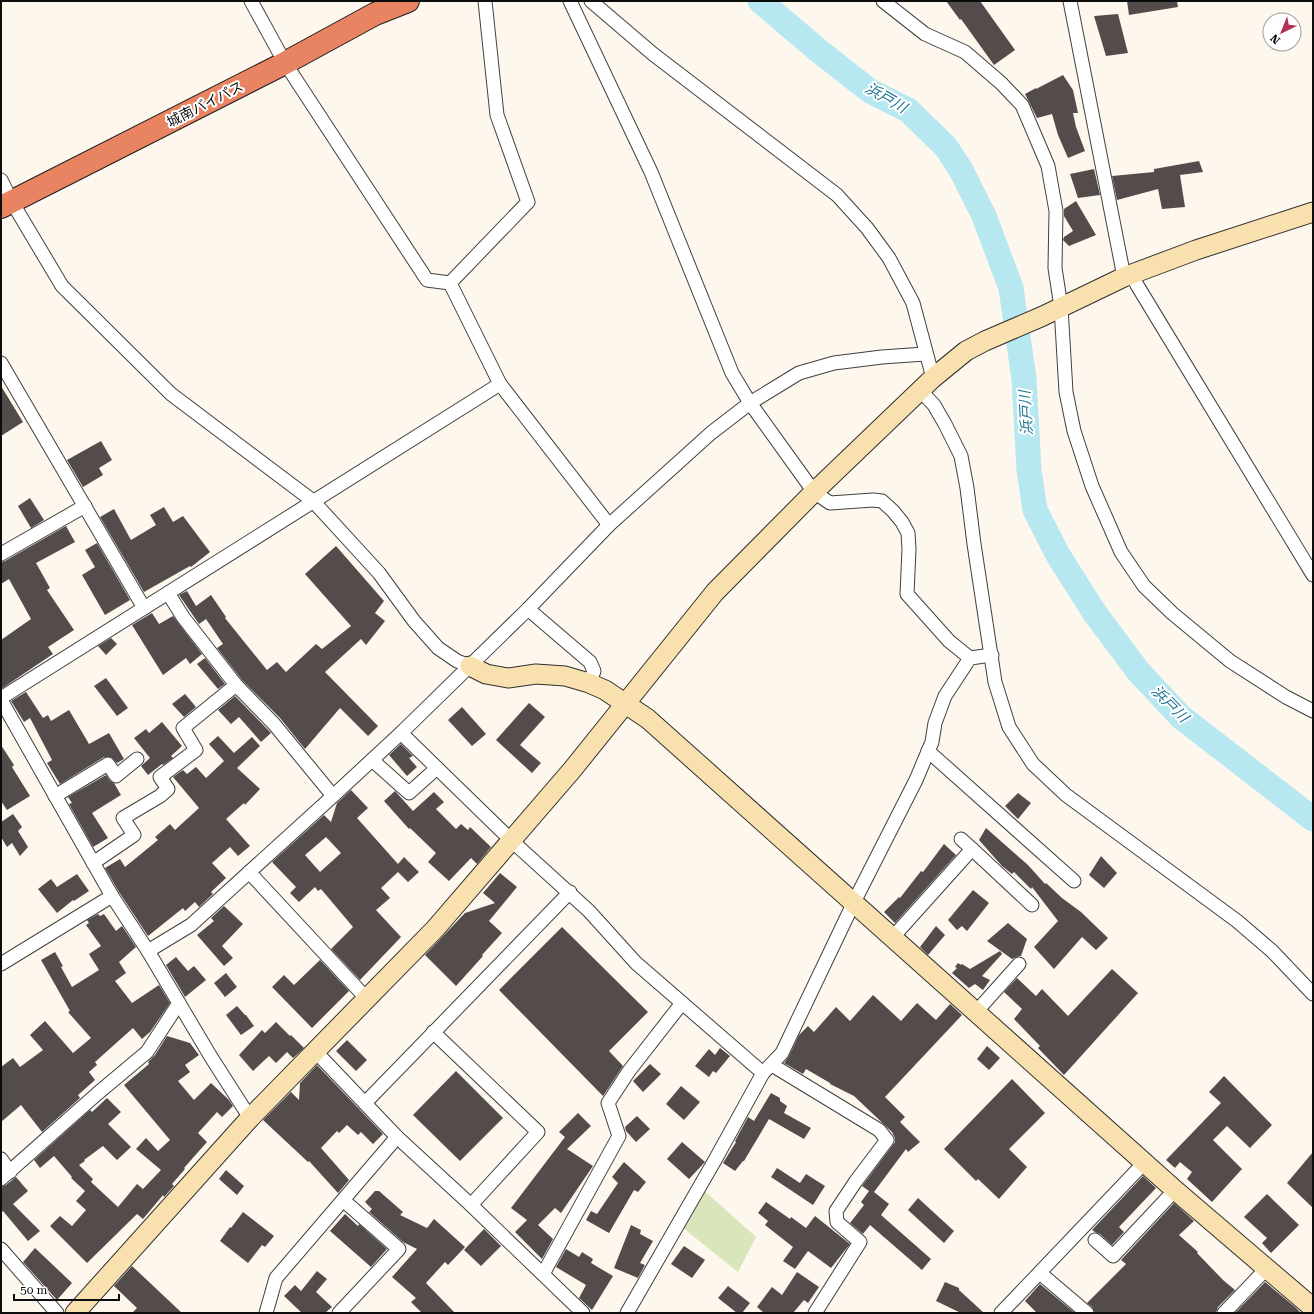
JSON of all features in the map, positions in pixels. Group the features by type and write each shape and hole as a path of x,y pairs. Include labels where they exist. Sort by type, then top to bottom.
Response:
{"highway":[{"name":"城南バイパス","path":"6,204 285,63 375,14 408,1"}],"street":[{"path":"251,1 285,63 427,280 450,283"},
{"path":"450,283 528,202 497,115 485,1"},
{"path":"570,1 651,172 732,373 750,403 814,492 830,503 873,500 882,501 893,511 902,522 908,533 908,594 949,641 970,658 992,655"},
{"path":"591,1 653,54 837,195 867,228 889,258 913,303 925,354 926,384 934,405 961,456 995,682 1009,727 1033,764 1066,795 1237,921 1272,951 1313,994"},
{"path":"883,1 925,34 965,52 1001,83 1022,105 1048,166 1056,211 1055,268 1061,307 1066,392 1074,431 1092,486 1121,552 1144,586 1172,613 1230,661 1286,697 1313,711"},
{"path":"1070,1 1128,276 1137,285 1313,575"},
{"path":"1,180 6,204 62,286 171,394 313,501 379,573 414,621 438,648 457,661 486,674 508,678 536,674 565,676 589,683 605,690 648,719 1175,1190 1313,1308"},
{"path":"75,1313 250,1118 435,929 512,841 627,704 715,592 814,492 926,384 966,351 1128,276 1196,250 1313,212"},
{"path":"450,283 500,384 609,525"},
{"path":"148,951 191,925 333,796 470,666 528,609 609,525 711,433 750,403 799,373 834,363 882,357 925,354"},
{"path":"1,362 144,608"},
{"path":"250,1118 178,1003 148,951 112,896 1,699 500,384"},
{"path":"1,554 85,506"},
{"path":"168,593 183,617 236,685 274,724 333,796"},
{"path":"528,609 590,662 594,671 589,683"},
{"path":"627,1313 768,1069 782,1053 854,902 916,780 932,742 935,723 945,696 970,658"},
{"path":"93,863 134,835 123,818 160,796 168,789 160,777 196,750 183,728 236,685"},
{"path":"401,733 512,841 570,892 636,963 682,1003 768,1069 879,1130 887,1140 856,1181 836,1211 837,1222 860,1242 815,1313"},
{"path":"928,751 1074,881"},
{"path":"55,796 108,764 116,776 137,759"},
{"path":"372,760 409,793 437,768"},
{"path":"961,839 1032,904"},
{"path":"893,937 972,849"},
{"path":"248,872 368,999"},
{"path":"364,1103 570,892"},
{"path":"1,964 112,896"},
{"path":"976,1012 1018,964"},
{"path":"1,1159 5,1175 147,1052 178,1003"},
{"path":"543,1274 619,1136 608,1103 629,1071 682,1003"},
{"path":"433,1032 538,1132 471,1205"},
{"path":"316,1052 397,1137 471,1205 583,1313"},
{"path":"266,1313 276,1278 397,1137"},
{"path":"1003,1312 1145,1162"},
{"path":"1095,1240 1113,1256 1175,1190"},
{"path":"339,1313 399,1249 343,1200"},
{"path":"1,1249 57,1313"},
{"path":"1224,1313 1267,1268"},
{"path":"1040,1273 1086,1313"}],"green space":[{"path":"700,1187 756,1237 738,1272 678,1224"}],"building":[{"path":"946,1 980,1 1015,50 994,65"},
{"path":"1127,1 1177,1 1178,7 1129,15"},
{"path":"1118,14 1128,53 1106,56 1094,16"},
{"path":"1063,75 1073,90 1078,113 1073,113 1076,127 1085,151 1068,158 1058,135 1052,114 1037,118 1025,94"},
{"path":"1199,161 1203,172 1180,175 1185,207 1162,209 1158,189 1117,200 1112,176 1154,172 1154,169"},
{"path":"1094,169 1100,195 1078,198 1070,174"},
{"path":"1076,201 1096,235 1069,246 1063,240 1064,237 1073,231 1064,216 1064,209"},
{"path":"1,386 23,422 1,436"},
{"path":"101,441 112,460 99,468 103,475 83,487 67,460"},
{"path":"30,498 44,520 31,528 18,506"},
{"path":"164,507 173,522 183,516 210,552 191,567 190,566 144,592 100,517 114,509 131,540 156,525 150,515"},
{"path":"66,526 75,542 36,563 50,588 47,590 74,630 48,647 53,654 1,689 1,640 31,619 9,579 1,584 1,562"},
{"path":"97,543 130,600 105,615 82,575 95,567 85,550"},
{"path":"336,546 384,601 375,613 385,621 366,645 361,639 325,672 378,726 368,736 340,708 305,749 280,718 242,680 217,648 223,644 206,619 199,624 179,595 187,591 196,606 211,595 226,617 225,618 267,670 277,662 286,672 316,644 322,649 351,626 305,574"},
{"path":"152,613 159,624 173,616 202,654 190,664 186,658 163,675 132,625"},
{"path":"111,638 117,644 106,655 98,646"},
{"path":"205,658 225,684 218,689 197,664"},
{"path":"106,678 128,708 117,716 94,686"},
{"path":"26,692 43,718 48,715 51,721 69,710 89,744 109,733 124,759 117,763 111,757 104,757 60,784 47,763 52,760 30,718 24,722 11,701"},
{"path":"185,694 196,707 184,717 172,704"},
{"path":"235,696 271,733 261,742 239,717 231,724 218,710"},
{"path":"529,703 545,717 520,745 541,763 532,773 496,740"},
{"path":"462,707 486,734 472,746 448,720"},
{"path":"162,722 182,746 171,756 173,758 163,765 162,764 148,775 141,766 150,758 134,738 146,729 149,733"},
{"path":"218,736 234,753 252,737 260,746 237,768 260,789 245,805 244,803 226,819 250,846 238,856 230,847 212,863 226,878 211,892 213,894 199,907 195,902 185,911 183,908 148,936 105,868 120,859 125,867 158,840 155,837 170,824 175,830 199,808 173,777 183,770 187,774 196,767 206,778 224,761 209,744"},
{"path":"401,744 413,756 409,758 417,767 407,776 389,755"},
{"path":"1,745 14,765 12,767 30,796 7,810 1,801"},
{"path":"106,775 110,781 114,783 121,795 92,813 108,838 93,847 69,804 72,803 68,797"},
{"path":"351,790 368,808 357,818 398,864 404,857 419,872 408,882 398,872 381,888 390,898 376,910 401,937 360,980 331,949 353,927 321,889 318,891 315,887 299,902 290,893 296,887 272,862 324,815 331,822 337,803","holes":["326,837 341,853 320,872 305,855"]},
{"path":"395,791 413,811 434,792 444,802 436,809 456,829 461,824 468,830 470,827 491,847 477,864 471,858 449,881 428,862 436,853 410,828 409,829 384,801"},
{"path":"1018,793 1031,803 1018,819 1005,806"},
{"path":"13,814 22,827 18,831 28,847 20,856 12,843 7,847 1,837 1,822"},
{"path":"986,828 1028,865 1045,884 1046,883 1062,898 1081,912 1108,938 1096,950 1082,937 1054,969 1034,947 1058,921 1032,887 1031,889 1014,872 1012,874 1002,866 979,840"},
{"path":"944,844 956,855 895,923 884,912 899,897 900,898 921,871 923,872"},
{"path":"1101,856 1117,873 1104,888 1089,875"},
{"path":"500,873 517,887 489,921 502,933 456,986 425,955 465,913 495,903 483,893"},
{"path":"77,874 89,891 74,901 73,900 57,913 38,889 51,879 57,887"},
{"path":"973,890 989,903 967,931 962,926 957,930 948,920"},
{"path":"224,906 243,924 222,946 233,958 224,966 197,935 214,921 211,918"},
{"path":"98,914 100,916 104,914 116,931 122,926 136,947 119,962 126,973 115,981 132,1003 159,985 170,1003 150,1032 142,1039 133,1028 95,1062 97,1065 89,1072 95,1080 78,1095 80,1098 42,1132 21,1105 1,1122 1,1067 13,1058 20,1067 43,1050 30,1035 45,1021 73,1053 91,1038 68,1012 70,1011 41,960 55,952 72,987 99,970 89,954 101,946 86,925 89,923 87,920"},
{"path":"1008,923 1027,939 1021,956 1012,959 987,941"},
{"path":"936,926 945,935 928,955 920,947"},
{"path":"562,927 648,1012 609,1051 623,1066 603,1096 499,990"},
{"path":"1000,951 1002,954 982,976 990,980 983,990 975,984 969,988 952,973 957,968 955,967 958,963 970,969"},
{"path":"176,957 188,971 194,966 206,980 185,997 166,965"},
{"path":"320,960 349,991 312,1028 272,987 284,975 294,985"},
{"path":"1112,969 1138,993 1064,1075 1038,1048 1040,1046 1014,1019 1022,1009 1004,992 1017,978 1036,996 1042,989 1068,1016"},
{"path":"226,973 237,987 225,997 214,983"},
{"path":"873,995 901,1021 917,1003 936,1020 950,1004 962,1015 885,1097 905,1117 900,1122 920,1142 908,1152 906,1149 874,1192 889,1204 881,1215 931,1259 922,1270 870,1225 863,1234 850,1223 864,1205 861,1202 869,1191 862,1186 895,1142 892,1132 854,1096 830,1084 806,1069 803,1074 784,1063 799,1035 808,1026 814,1032 836,1007 850,1021"},
{"path":"237,1006 254,1026 241,1035 226,1015"},
{"path":"276,1022 304,1048 293,1058 287,1052 276,1063 269,1056 253,1071 239,1055 262,1030 265,1033"},
{"path":"167,1036 190,1043 199,1055 185,1065 190,1072 178,1081 194,1100 211,1083 229,1100 233,1106 222,1117 217,1112 198,1133 207,1142 184,1168 185,1169 172,1184 174,1186 164,1197 163,1195 143,1219 137,1214 87,1263 50,1226 60,1216 72,1226 86,1210 76,1201 85,1191 71,1178 72,1177 54,1156 40,1168 34,1160 90,1110 92,1112 107,1098 121,1112 108,1124 131,1147 117,1160 103,1146 79,1165 93,1179 91,1182 118,1207 137,1184 143,1189 161,1170 136,1149 146,1138 158,1151 170,1140 124,1085 149,1064 148,1062 155,1055"},
{"path":"347,1040 367,1060 356,1071 336,1051"},
{"path":"987,1046 1000,1058 989,1070 977,1059"},
{"path":"720,1048 730,1056 716,1073 713,1071 709,1077 695,1066 709,1049 715,1055"},
{"path":"650,1064 661,1074 643,1092 633,1081"},
{"path":"317,1065 383,1134 373,1144 361,1132 358,1135 347,1125 339,1133 337,1131 321,1148 349,1180 338,1193 309,1161 308,1162 263,1120 291,1092 299,1100 300,1083"},
{"path":"456,1071 503,1118 460,1161 413,1115"},
{"path":"1224,1076 1272,1125 1250,1148 1227,1126 1213,1140 1242,1169 1212,1202 1187,1179 1192,1172 1180,1162 1175,1168 1166,1160 1221,1103 1209,1092"},
{"path":"1012,1079 1045,1113 1009,1149 1027,1167 999,1199 978,1179 976,1181 944,1149"},
{"path":"681,1086 700,1102 684,1120 666,1104"},
{"path":"771,1093 780,1098 780,1101 787,1106 784,1113 811,1128 804,1139 769,1119 744,1161 735,1171 723,1163 736,1142 735,1141 748,1117 754,1121"},
{"path":"578,1113 591,1126 567,1149 593,1166 561,1213 555,1208 538,1225 553,1239 542,1259 515,1232 527,1220 511,1208 565,1137 559,1132"},
{"path":"637,1116 650,1129 636,1142 626,1131 625,1127"},
{"path":"682,1142 705,1162 689,1179 667,1159"},
{"path":"1313,1152 1313,1208 1287,1183"},
{"path":"624,1162 646,1182 638,1192 634,1190 609,1233 586,1220 591,1211 597,1214 618,1183 612,1177"},
{"path":"777,1168 800,1183 806,1174 825,1186 813,1205 771,1177"},
{"path":"226,1170 244,1186 237,1195 219,1179"},
{"path":"1143,1176 1156,1188 1119,1227 1124,1232 1112,1245 1100,1234 1092,1230"},
{"path":"16,1177 28,1191 13,1204 40,1231 28,1241 3,1211 1,1213 1,1187"},
{"path":"375,1191 379,1191 403,1212 400,1215 427,1228 434,1219 465,1247 448,1265 445,1262 426,1283 455,1313 422,1313 411,1302 416,1298 392,1277 417,1249 403,1242 369,1212 372,1209 365,1202"},
{"path":"1267,1194 1299,1225 1271,1253 1262,1243 1267,1238 1244,1217"},
{"path":"918,1198 954,1231 944,1243 908,1210"},
{"path":"766,1202 806,1228 815,1216 850,1244 831,1268 808,1251 795,1269 783,1261 793,1247 765,1225 768,1221 758,1213"},
{"path":"1174,1203 1194,1221 1179,1235 1198,1252 1197,1253 1223,1280 1235,1290 1218,1307 1216,1313 1095,1313 1092,1307 1087,1303 1126,1264 1121,1260"},
{"path":"243,1212 274,1236 265,1247 262,1245 248,1263 220,1241"},
{"path":"345,1214 358,1226 359,1224 387,1249 371,1267 330,1231"},
{"path":"631,1225 641,1230 640,1234 653,1241 640,1263 645,1265 638,1278 614,1268"},
{"path":"484,1229 501,1246 481,1266 464,1250"},
{"path":"684,1246 705,1260 692,1278 671,1264"},
{"path":"35,1248 72,1283 57,1300 23,1262"},
{"path":"566,1249 579,1257 582,1252 593,1259 591,1263 613,1276 592,1310 579,1298 586,1285 556,1267"},
{"path":"132,1266 182,1313 132,1313 137,1308 114,1286"},
{"path":"317,1271 327,1279 316,1292 332,1307 325,1313 302,1313 284,1296 295,1285 301,1291"},
{"path":"797,1272 819,1287 808,1303 804,1300 793,1313 764,1313 757,1307 772,1287 782,1295"},
{"path":"945,1282 959,1288 959,1290 984,1313 961,1313 936,1301"},
{"path":"1265,1282 1295,1307 1301,1313 1235,1313"},
{"path":"1040,1284 1075,1313 1037,1313 1025,1301"},
{"path":"728,1286 750,1303 742,1313 737,1313 718,1298"}],"waterway":[{"name":"浜戸川","path":"760,1 819,51 870,91 908,110 946,147 961,170 984,216 1011,288 1024,379 1029,470 1035,510 1058,555 1094,612 1138,671 1181,717 1313,819"}]}
